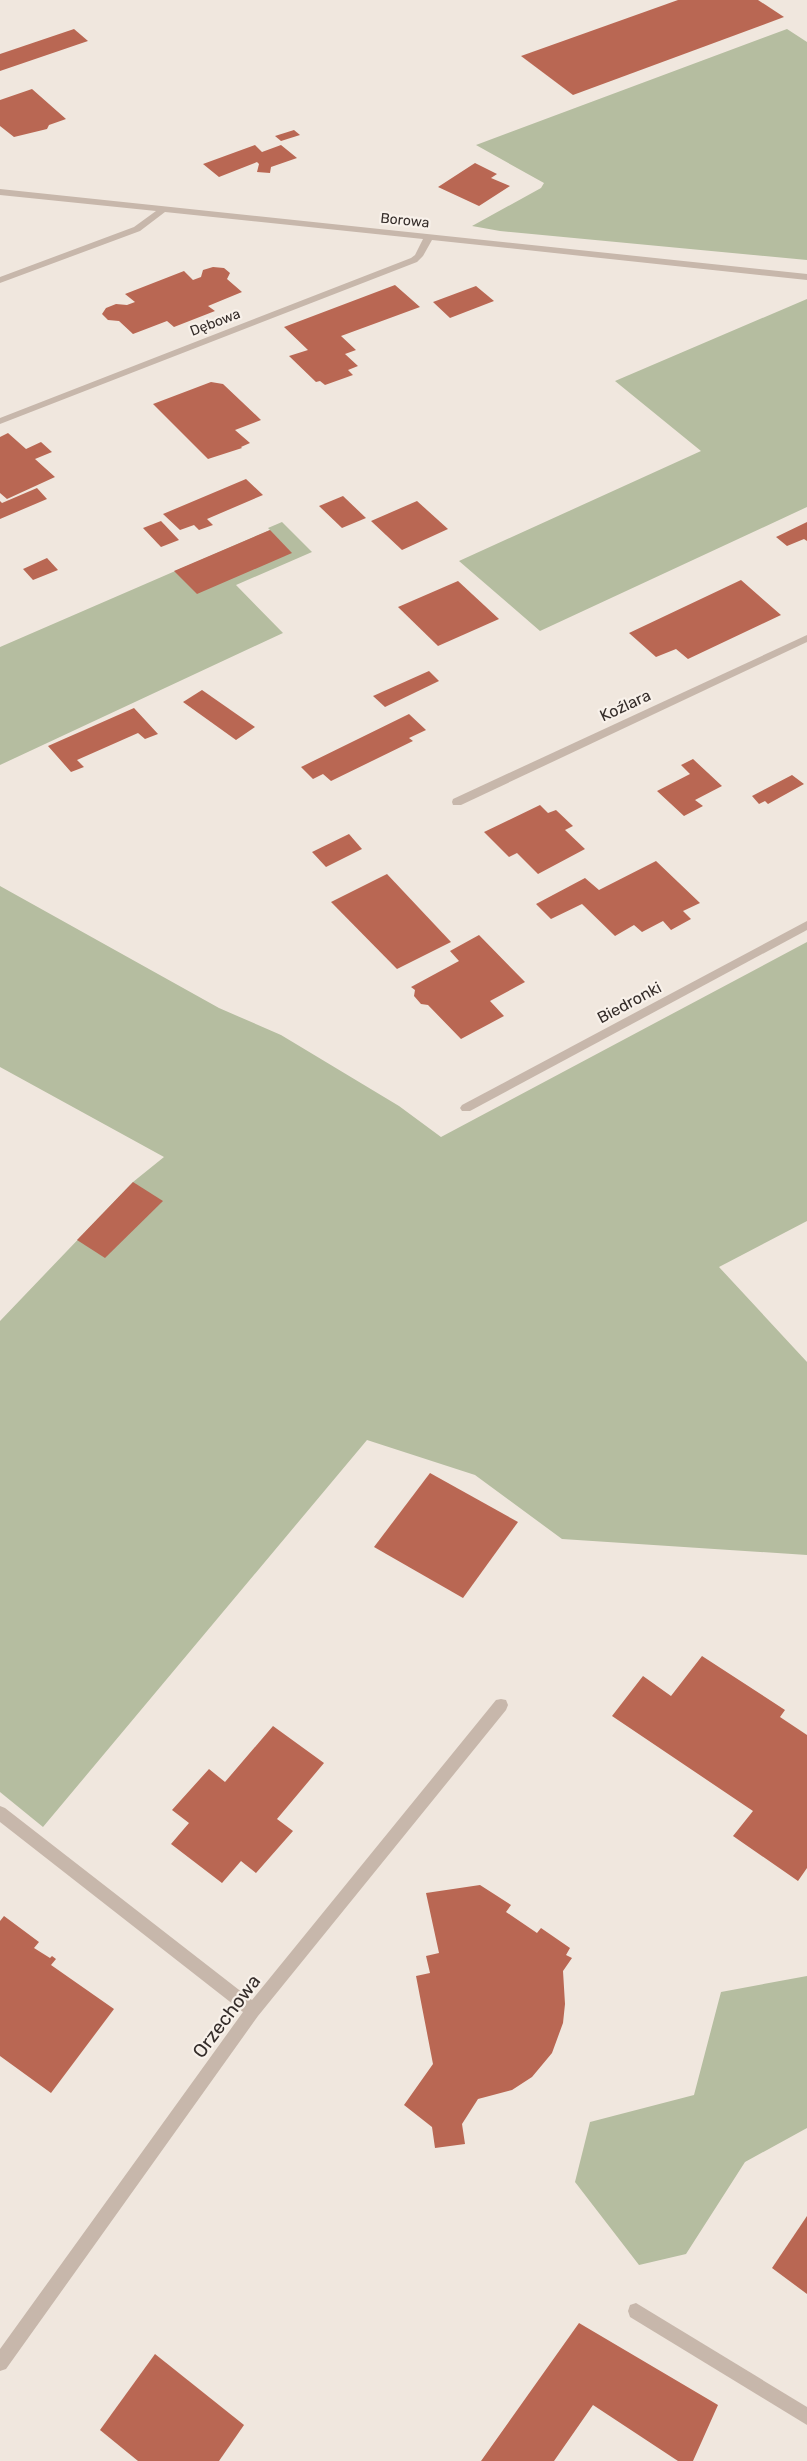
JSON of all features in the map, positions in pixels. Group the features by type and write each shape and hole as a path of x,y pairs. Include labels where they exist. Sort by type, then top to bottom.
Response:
{"street":[{"name":"Borowa","path":"0,192 807,276"},
{"path":"0,280 136,229 164,209"},
{"name":"Dębowa","path":"0,421 414,260 419,256 429,237"},
{"name":"Koźlara","path":"457,802 807,638"},
{"name":"Biedronki","path":"466,1108 807,924"},
{"name":"Orzechowa","path":"0,2364 253,2011 501,1705"},
{"path":"0,1814 253,2011"},
{"path":"636,2311 807,2417"}],"green space":[{"path":"787,29 807,42 807,260 500,231 472,226 541,188 544,183 476,145"},
{"path":"807,299 807,507 540,631 459,561 701,451 615,381"},
{"path":"282,522 312,552 236,585 283,633 0,765 0,647 270,530 268,528"},
{"path":"0,886 219,1008 281,1035 399,1106 441,1137 807,942 807,1221 719,1267 807,1362 807,1555 562,1539 475,1475 367,1440 43,1827 0,1792 0,1321 133,1182 164,1157 0,1067"},
{"path":"807,1976 807,2128 745,2162 686,2254 639,2265 575,2182 590,2122 694,2095 721,1992"}],"building":[{"path":"678,0 758,0 784,17 573,95 521,56"},
{"path":"74,29 88,41 0,71 0,54"},
{"path":"32,89 66,119 49,125 47,129 14,137 0,126 0,100"},
{"path":"294,130 300,135 281,141 275,136"},
{"path":"255,145 262,152 281,145 297,158 271,167 270,173 257,172 259,164 257,162 219,177 203,164"},
{"path":"475,163 497,174 491,178 510,186 479,206 438,187"},
{"path":"213,267 224,268 230,273 227,279 242,292 208,306 215,311 174,327 167,321 133,334 119,321 108,320 102,314 106,308 116,304 127,305 135,302 125,294 184,271 193,280 201,277 203,270"},
{"path":"395,285 420,307 341,336 356,350 345,354 358,366 348,370 353,375 325,385 320,381 316,382 289,356 308,350 284,327"},
{"path":"476,286 494,301 450,318 433,302"},
{"path":"211,382 223,384 261,420 235,430 250,443 242,448 208,459 153,404"},
{"path":"8,433 26,449 41,442 52,452 35,459 55,477 7,499 0,493 0,437"},
{"path":"246,479 263,495 207,519 213,525 199,530 194,525 180,530 163,514"},
{"path":"37,488 47,499 0,519 0,501 2,503"},
{"path":"343,496 366,518 342,528 319,506"},
{"path":"417,501 448,529 402,550 371,521"},
{"path":"161,521 179,540 161,547 143,528"},
{"path":"807,522 807,541 804,539 787,546 776,537"},
{"path":"270,530 292,553 197,594 174,571"},
{"path":"47,558 58,570 33,580 23,569"},
{"path":"741,580 781,615 688,659 676,649 656,657 629,633"},
{"path":"458,581 499,619 438,646 398,607"},
{"path":"429,671 439,681 385,707 373,696"},
{"path":"202,690 255,727 236,740 183,702"},
{"path":"134,708 158,734 145,739 138,733 77,760 84,767 71,772 48,746"},
{"path":"409,714 426,730 409,738 413,741 331,781 323,774 313,779 301,767"},
{"path":"693,759 722,786 695,800 703,806 684,816 657,791 690,774 681,765"},
{"path":"792,775 804,784 768,804 765,801 759,804 752,796"},
{"path":"540,805 548,813 556,810 573,826 565,830 585,849 538,874 517,853 509,857 484,832"},
{"path":"349,834 362,849 326,867 312,852"},
{"path":"656,861 700,903 683,911 691,919 671,930 663,921 642,932 634,925 615,936 582,904 551,919 536,904 585,878 599,890"},
{"path":"387,874 451,942 397,969 331,902"},
{"path":"479,935 525,982 490,1001 504,1016 461,1039 428,1005 421,1004 414,996 415,990 411,987 459,961 450,951"},
{"path":"133,1182 163,1201 105,1258 77,1240"},
{"path":"430,1473 518,1522 463,1598 374,1547"},
{"path":"702,1656 785,1710 780,1717 807,1735 807,1868 798,1881 733,1836 753,1811 612,1716 643,1676 671,1696"},
{"path":"273,1726 324,1763 277,1819 293,1831 256,1873 241,1861 222,1883 171,1844 189,1823 172,1810 209,1769 225,1782"},
{"path":"480,1885 511,1905 506,1912 537,1933 541,1928 570,1948 566,1955 572,1958 563,1971 565,2004 563,2023 552,2053 532,2077 512,2090 478,2099 462,2124 465,2144 435,2148 432,2127 404,2105 433,2064 416,1976 430,1973 426,1956 439,1953 426,1893"},
{"path":"4,1916 39,1942 34,1948 50,1958 52,1956 56,1959 51,1965 114,2009 51,2093 0,2056 0,1921"},
{"path":"807,2216 807,2294 772,2268"},
{"path":"579,2323 718,2405 693,2461 678,2461 593,2405 554,2461 481,2461"},
{"path":"155,2354 244,2425 219,2461 138,2461 100,2430"}]}
